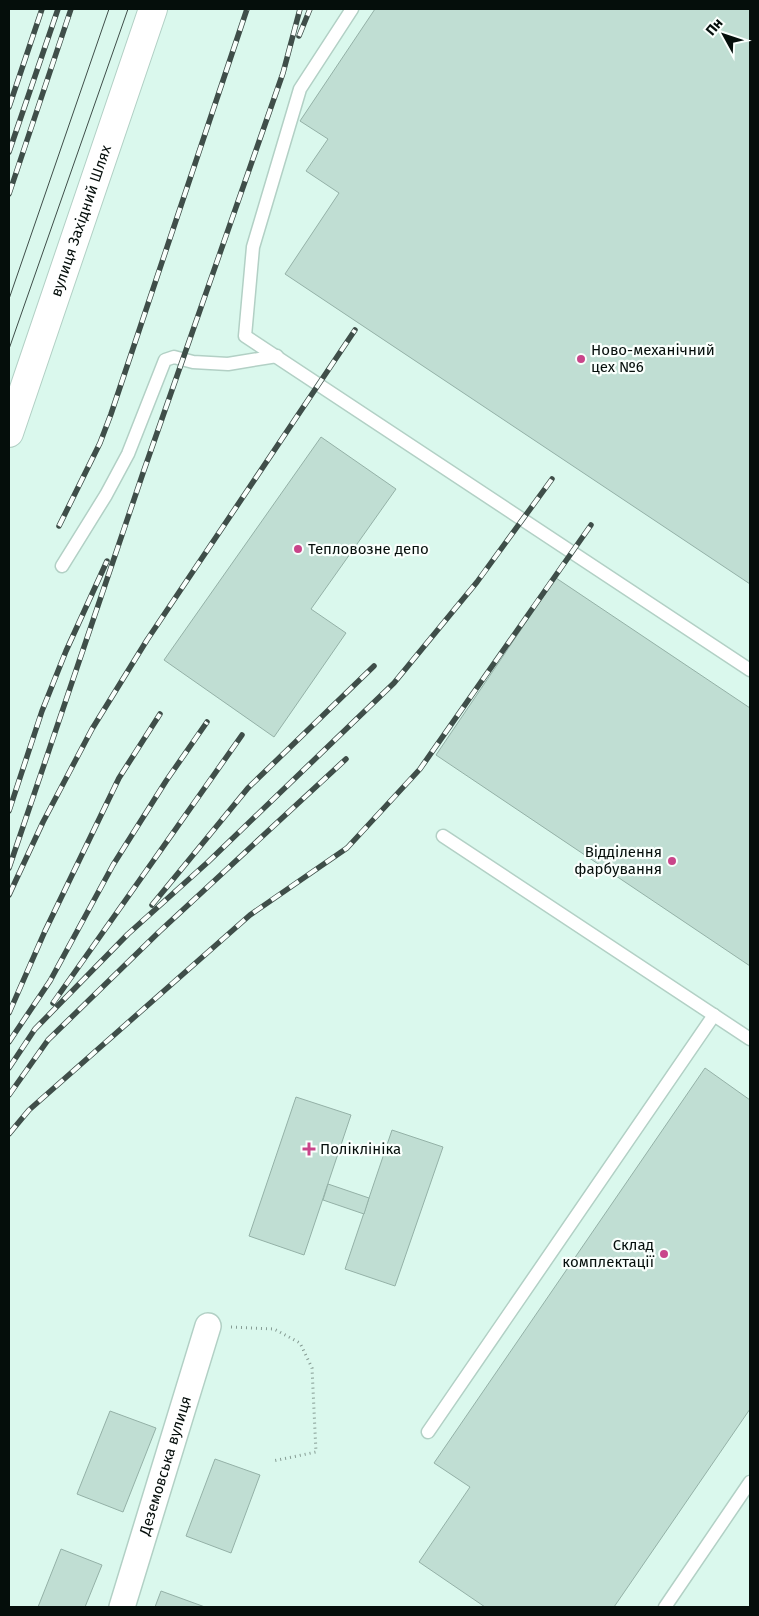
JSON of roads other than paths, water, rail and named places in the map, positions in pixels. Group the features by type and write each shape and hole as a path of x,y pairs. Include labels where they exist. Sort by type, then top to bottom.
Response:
{"street":[{"name":"вулиця Західний Шлях","path":"9,433 153,9"},
{"name":"Деземовська вулиця","path":"122,1607 208,1326"}],"lane":[{"path":"352,9 300,89 253,247 245,336 750,670"},
{"path":"62,566 106,495 128,454 165,360 174,357 193,362 228,364 276,356"},
{"path":"443,836 750,1039"},
{"path":"428,1432 714,1015"},
{"path":"665,1607 750,1482"}],"tram line":[{"path":"9,299 109,9"},
{"path":"9,349 128,9"}],"railway":[{"path":"9,107 42,9"},
{"path":"9,152 58,9"},
{"path":"9,194 71,9"},
{"path":"59,526 100,443 111,414 247,9"},
{"path":"9,868 143,473 283,73 300,9"},
{"path":"299,36 310,9"},
{"path":"9,895 43,822 92,729 147,640 355,330"},
{"path":"9,1068 35,1029 128,934 208,862 394,683 477,582 552,479"},
{"path":"9,1134 29,1110 250,915 347,848 420,769 591,525"},
{"path":"9,811 42,711 66,651 107,561"},
{"path":"152,905 248,788 374,666"},
{"path":"9,1013 45,931 119,778 160,714"},
{"path":"9,1042 50,981 113,865 166,781 207,722"},
{"path":"53,1003 242,735"},
{"path":"9,1095 48,1040 159,932 346,759"}],"place":[{"name":"Ново-механічний цех №6","path":"581,359"},
{"name":"Тепловозне депо","path":"298,549"},
{"name":"Відділення фарбування","path":"672,861"},
{"name":"Поліклініка","path":"309,1149"},
{"name":"Склад комплектації","path":"664,1254"}]}
